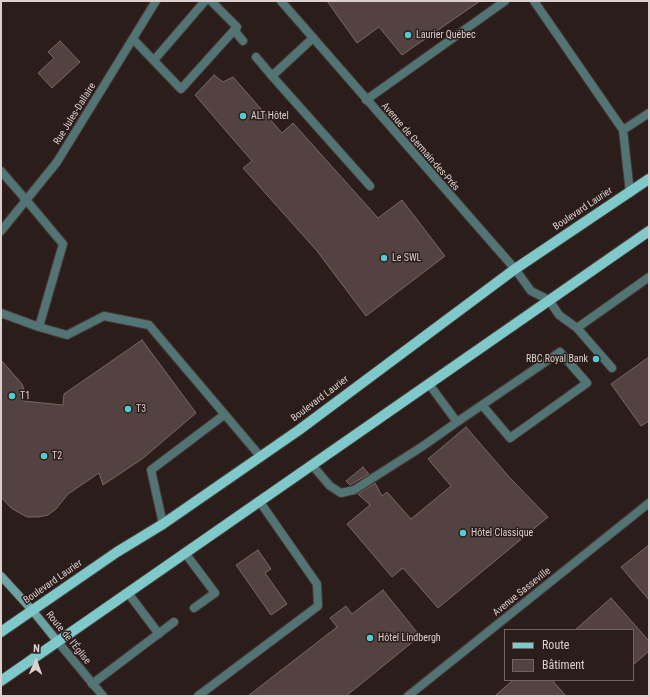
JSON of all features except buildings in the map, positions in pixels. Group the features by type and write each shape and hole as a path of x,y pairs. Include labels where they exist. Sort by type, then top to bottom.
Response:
{"main road":[{"name":"Boulevard Laurier","path":"1,632 117,552 163,524 260,456 515,269 649,179"},
{"path":"1,681 649,231"},
{"name":"Route de l'Église","path":"1,576 32,610 58,642"}],"street":[{"name":"Rue Jules-Dallaire","path":"1,231 27,201 57,162 156,1"},
{"path":"154,59 205,1"},
{"path":"133,39 154,59 181,89 237,27 211,1"},
{"name":"Avenue de Germain-des-Prés","path":"281,1 515,269 531,291 549,300"},
{"path":"366,100 505,1"},
{"path":"534,1 623,130 630,193"},
{"path":"234,30 243,41"},
{"path":"272,76 313,38"},
{"path":"256,57 370,186"},
{"path":"623,130 649,113"},
{"path":"1,171 63,244 39,327"},
{"path":"577,328 649,277"},
{"path":"549,300 559,315 577,328 612,368"},
{"path":"1,313 39,327 67,335 104,316 149,325 260,456"},
{"path":"312,465 330,486 340,494 354,490 560,352 587,383 510,438 482,405"},
{"path":"429,384 457,422"},
{"path":"163,524 151,470 224,415"},
{"path":"198,696 318,606 317,584 260,502"},
{"name":"Avenue Sasseville","path":"408,696 649,503"},
{"path":"185,553 216,593 194,608"},
{"path":"128,593 159,634"},
{"path":"92,684 174,622"},
{"name":"Route de l'Église","path":"58,642 103,696"}],"place":[{"name":"Laurier Québec","path":"408,35"},
{"name":"ALT Hôtel","path":"243,116"},
{"name":"Le SWL","path":"384,258"},
{"name":"RBC Royal Bank","path":"596,359"},
{"name":"T1","path":"12,396"},
{"name":"T3","path":"128,409"},
{"name":"T2","path":"44,456"},
{"name":"Hôtel Classique","path":"463,533"},
{"name":"Hôtel Lindbergh","path":"370,638"}]}
